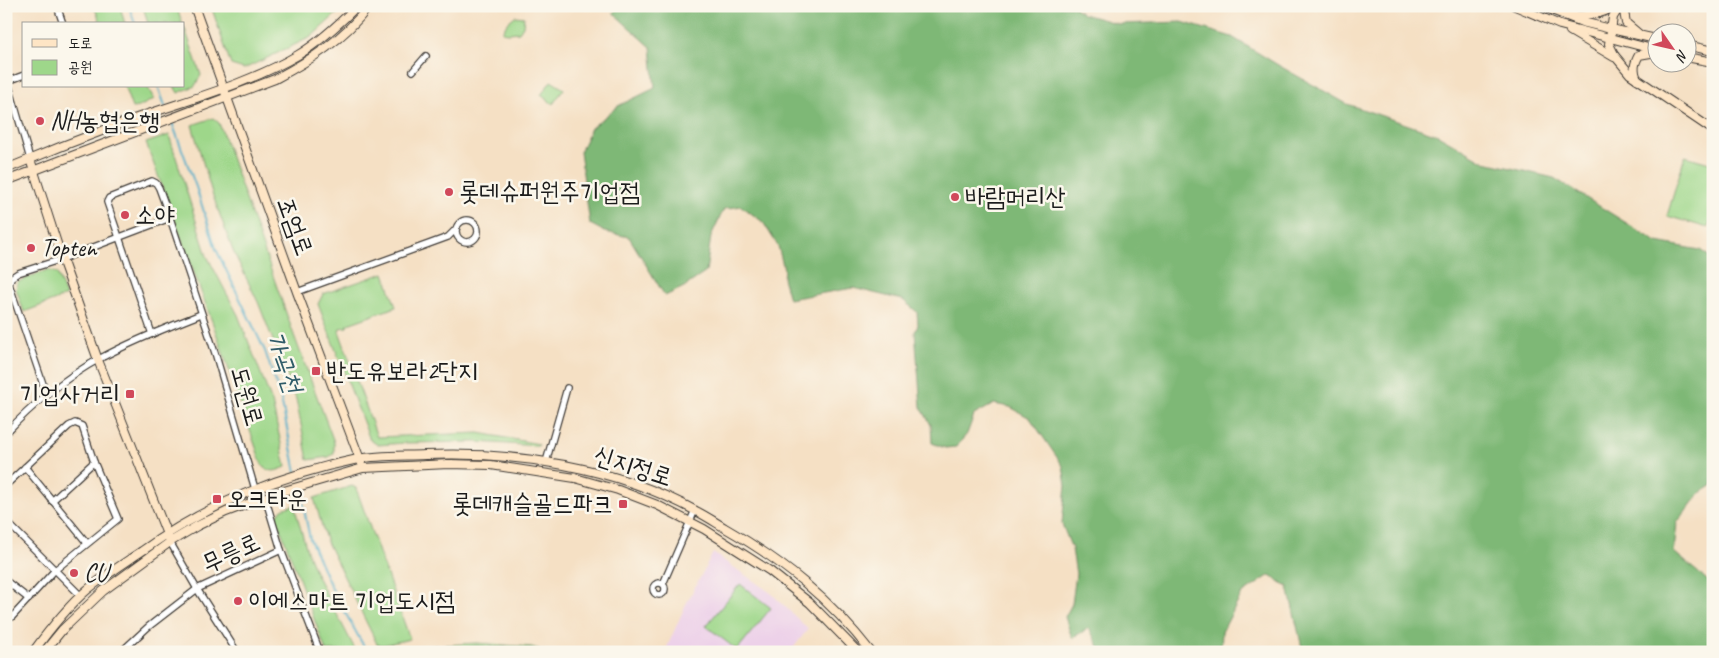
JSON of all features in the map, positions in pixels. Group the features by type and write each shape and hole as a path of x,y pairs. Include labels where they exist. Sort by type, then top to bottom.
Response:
{"street":[{"path":"56,6 62,22"},
{"name":"조엄로","path":"194,6 297,292 363,468"},
{"path":"6,169 121,124 269,70 321,39 357,6"},
{"path":"1515,6 1560,25 1610,54 1630,74 1713,130"},
{"path":"1542,6 1611,30 1646,36"},
{"path":"1562,14 1589,16 1607,11 1615,6"},
{"path":"1622,6 1613,17 1609,44 1614,56 1624,68"},
{"path":"1622,6 1626,23 1641,35"},
{"path":"6,181 275,79 305,63 346,32 367,7"},
{"path":"1560,25 1646,48"},
{"path":"1696,47 1713,51"},
{"path":"1637,79 1634,70 1635,62 1639,56 1646,54"},
{"path":"413,71 426,56"},
{"path":"1696,59 1713,62"},
{"path":"22,75 7,78 30,159 62,259 98,360 170,542"},
{"name":"도원로","path":"152,334 107,202 109,198 152,181 159,188 170,218 216,356 255,489"},
{"path":"47,396 9,284 12,277 18,273 62,259 170,218"},
{"path":"297,292 448,237 460,223 466,220 473,222 477,227 478,234 474,240 466,242 448,237"},
{"path":"456,229 457,236 460,239"},
{"path":"6,433 18,420 47,396 98,360 152,334 201,314"},
{"path":"543,473 568,388"},
{"path":"6,485 69,426 75,423 82,426 94,462 118,518 54,570 12,618"},
{"name":"신지정로","path":"166,533 194,517 255,489 360,458 469,454 494,455 546,462 628,482 695,510 790,569 837,611 871,652"},
{"path":"52,501 94,462"},
{"name":"신지정로","path":"44,652 62,630 103,591 170,542 226,512 277,493 363,468 449,464 491,465 575,478 618,490 651,502 690,521 738,549 789,585 839,631 858,652"},
{"path":"25,467 87,543"},
{"name":"무릉로","path":"265,497 281,550 320,652"},
{"path":"663,584 695,510"},
{"path":"6,520 81,596"},
{"path":"33,652 58,620 81,596 166,533"},
{"name":"무릉로","path":"170,542 197,590 237,652"},
{"name":"무릉로","path":"121,652 162,616 197,590 281,550"},
{"path":"6,581 29,599"}],"shaded area":[{"path":"713,553 771,593 808,629 790,652 665,652 685,606"}],"green space":[{"path":"94,6 120,6 124,22 100,22"},
{"path":"143,6 176,6 182,22 147,22"},
{"path":"211,6 345,6 311,37 244,69 231,65"},
{"path":"619,6 1073,6 1083,14 1119,24 1182,22 1232,37 1347,104 1438,135 1485,162 1554,178 1657,242 1700,250 1713,259 1713,485 1699,494 1677,523 1674,552 1713,585 1713,652 1303,652 1288,587 1270,575 1242,594 1222,632 1221,652 1102,652 1089,628 1072,638 1065,617 1072,604 1076,574 1072,549 1062,524 1066,486 1063,466 1030,418 1010,407 994,404 974,415 967,434 956,447 945,448 932,443 931,425 921,407 915,332 918,325 917,312 903,300 853,288 789,299 783,278 784,269 778,246 763,222 741,206 724,209 711,236 706,272 684,287 665,296 629,237 605,232 590,224 580,152 591,128 618,106 655,88 651,47 613,13"},
{"path":"515,16 524,17 523,26 519,32 502,32 507,23"},
{"path":"185,29 201,75 195,86 178,93 175,88 185,88"},
{"path":"551,81 564,89 553,104 541,95"},
{"path":"125,88 148,88 154,99 139,107 132,108"},
{"path":"213,118 219,123 334,442 334,453 329,457 308,460 296,399 258,302 233,251 212,193 192,125"},
{"path":"169,135 207,256 238,315 272,402 286,467 279,470 270,471 262,465 213,324 146,143"},
{"path":"1685,156 1713,164 1713,214 1708,228 1667,216"},
{"path":"47,270 57,273 66,296 24,312 16,289 18,282"},
{"path":"384,273 396,307 348,324 347,327 340,328 339,331 377,437 479,433 539,444 538,446 476,442 378,445 370,440 318,304 323,294"},
{"path":"352,486 356,488 410,639 383,645 377,644 326,540 314,498"},
{"path":"294,505 308,554 317,576 356,651 326,651 276,517 282,509"},
{"path":"740,584 771,608 737,650 706,626"},
{"path":"477,643 532,647 547,652 399,652 431,646"},
{"path":"477,646 532,649 538,652 425,652"}],"waterway":[{"name":"가곡천","path":"129,6 134,22"},
{"name":"가곡천","path":"159,88 165,106"},
{"name":"가곡천","path":"171,120 196,187 216,249 265,351 281,399 296,472"},
{"name":"가곡천","path":"300,489 310,539 331,587 367,652"}],"place":[{"name":"NH농협은행","path":"40,121"},
{"name":"롯데슈퍼원주기업점","path":"449,192"},
{"name":"바람머리산","path":"955,197"},
{"name":"소야","path":"125,215"},
{"name":"Topten","path":"31,248"},
{"name":"반도유보라2단지","path":"316,371"},
{"name":"기업사거리","path":"130,394"},
{"name":"오크타운","path":"217,499"},
{"name":"롯데캐슬골드파크","path":"623,504"},
{"name":"CU","path":"74,573"},
{"name":"이에스마트 기업도시점","path":"238,601"}]}
